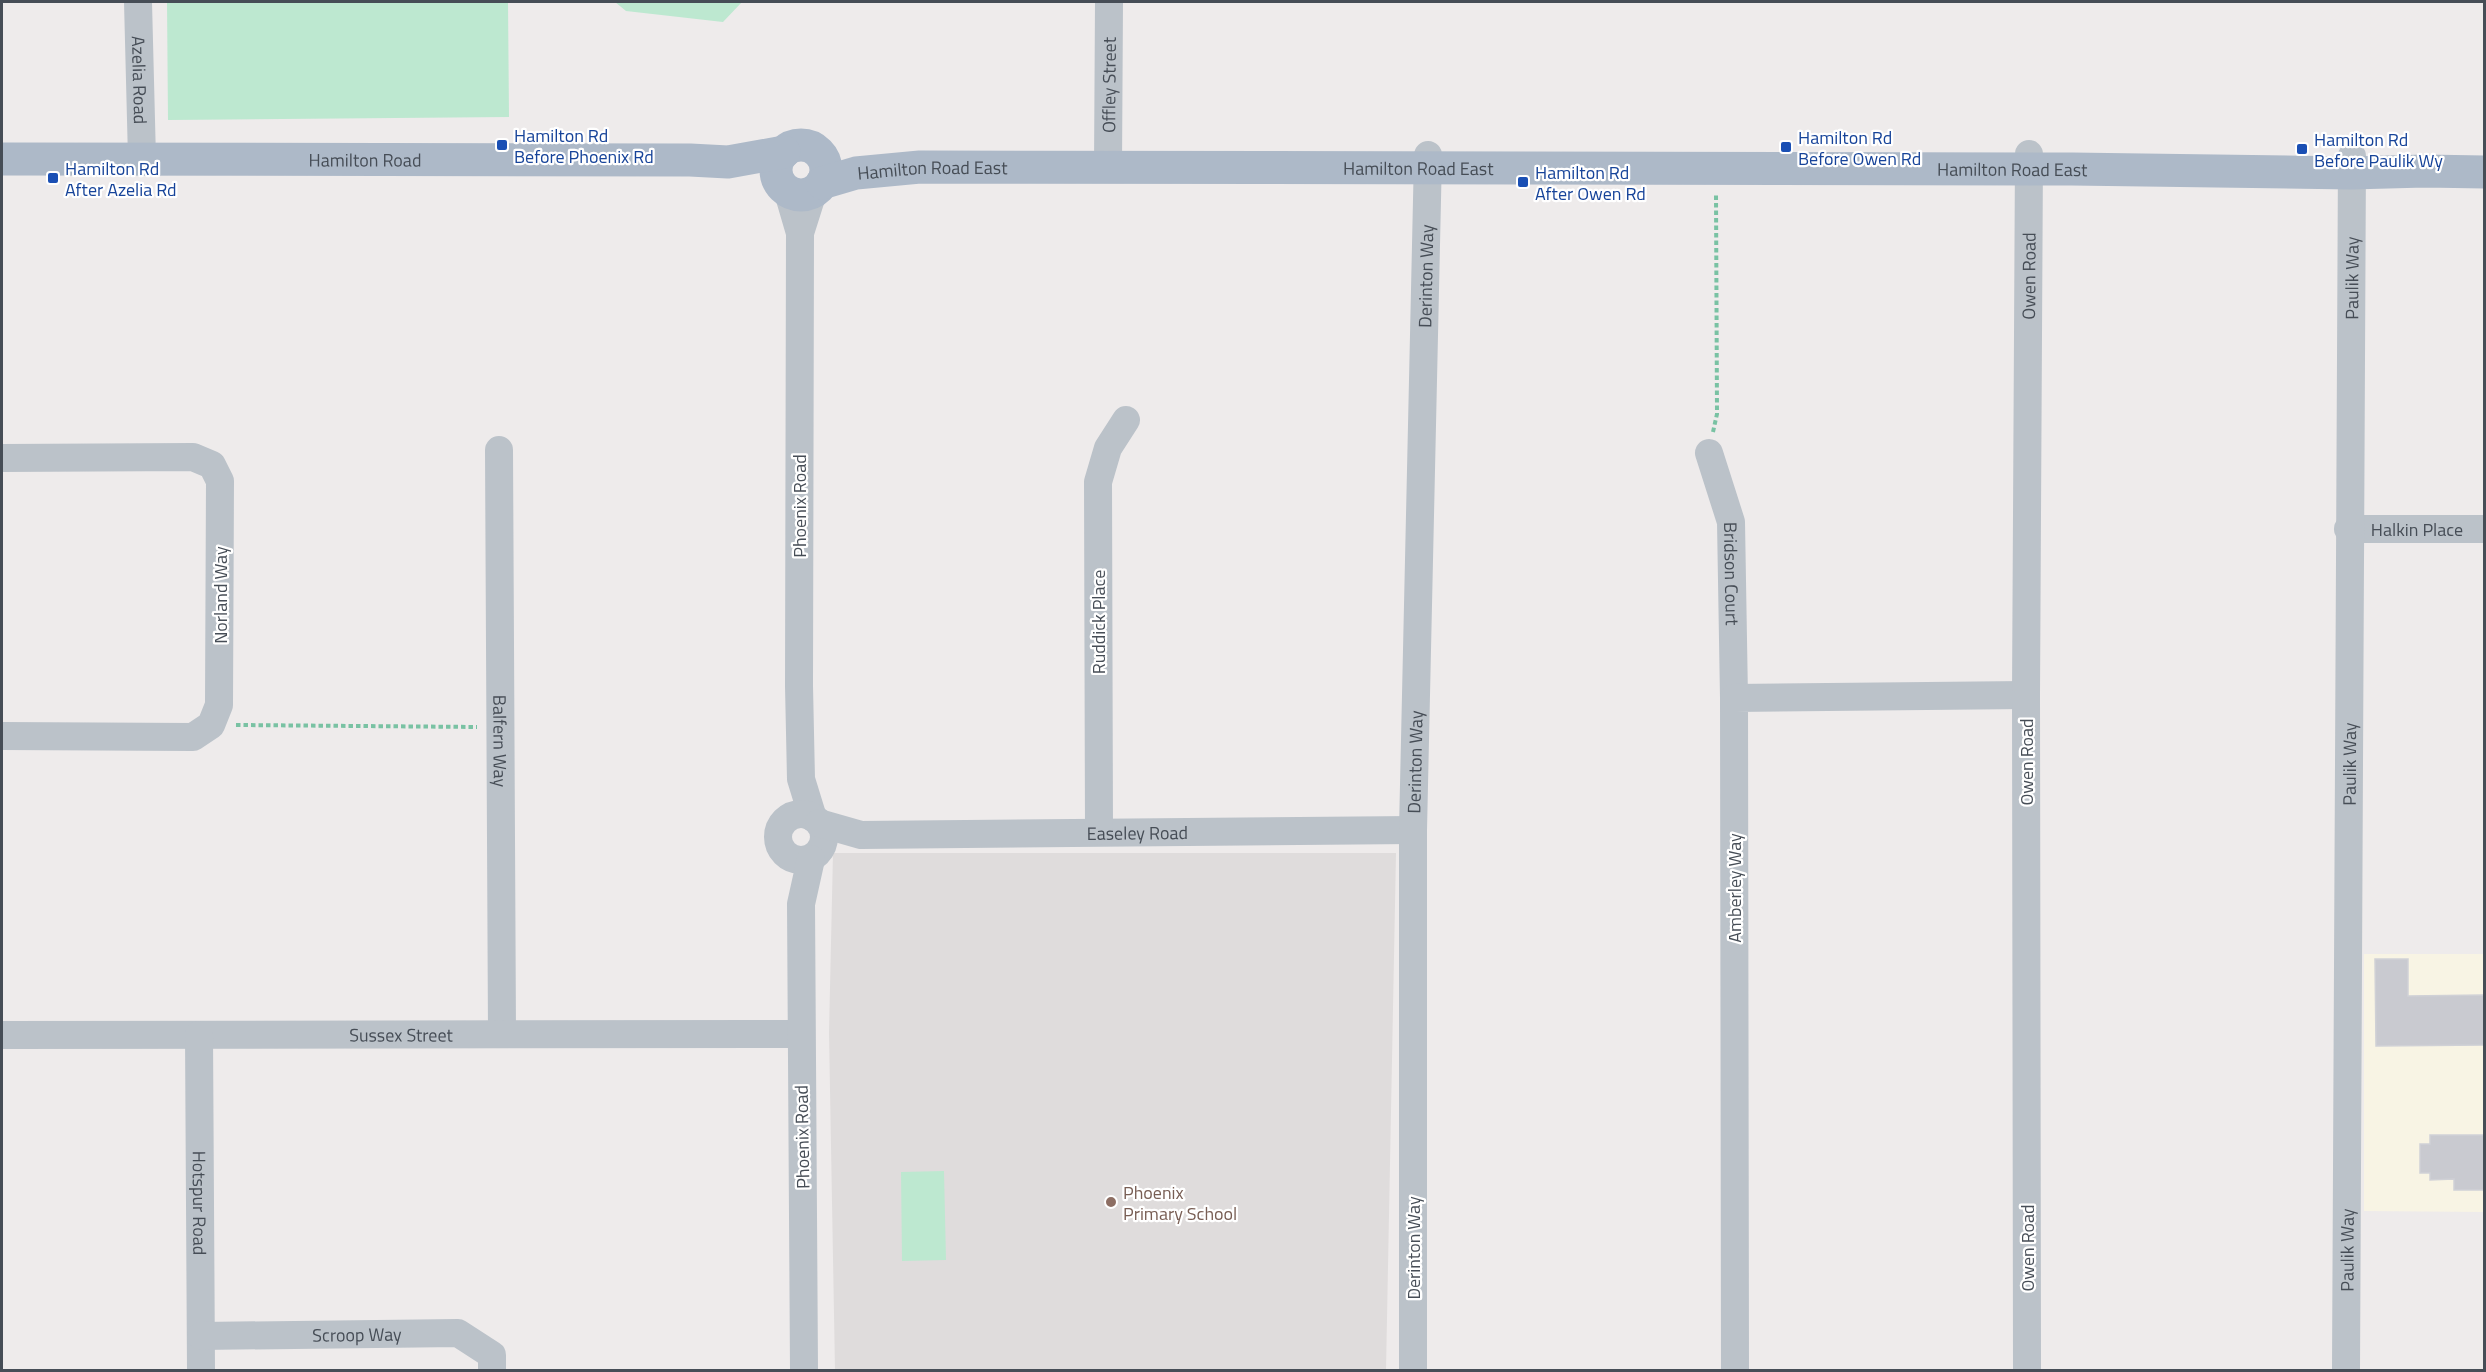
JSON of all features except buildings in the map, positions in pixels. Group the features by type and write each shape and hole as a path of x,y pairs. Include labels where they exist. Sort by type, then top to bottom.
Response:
{"main road":[{"name":"Hamilton Road","path":"2,159 728,162 784,152 776,165 776,173 806,183"},
{"name":"Hamilton Road East","path":"806,183 902,154 1108,160 2351,165 2425,171 2484,172"},
{"name":"Hamilton Road East","path":"2351,165 2484,156"},
{"name":"Hamilton Road","path":"728,162 806,183"}],"street":[{"name":"Azelia Road","path":"138,2 142,159"},
{"name":"Offley Street","path":"1108,160 1109,2"},
{"name":"Derinton Way","path":"1413,1371 1413,830 1428,161"},
{"name":"Owen Road","path":"2027,1371 2026,695 2029,162"},
{"name":"Paulik Way","path":"2346,1371 2351,165"},
{"name":"Phoenix Road","path":"806,183 801,233 799,686 801,780 816,820"},
{"name":"Ruddick Place","path":"1099,831 1098,482 1108,448 1126,420"},
{"name":"Balfern Way","path":"499,450 502,1034"},
{"name":"Bridson Court","path":"1709,453 1731,522 1734,698"},
{"name":"Norland Way","path":"2,458 193,457 212,465 220,481 219,705 211,725"},
{"name":"Halkin Place","path":"2348,529 2484,529"},
{"path":"1734,698 2026,695"},
{"name":"Amberley Way","path":"1734,698 1735,1371"},
{"path":"2,736 193,736 211,725"},
{"name":"Phoenix Road","path":"784,820 801,780"},
{"path":"801,814 816,820 824,836 806,856 779,847 777,837 784,820 792,815 801,814"},
{"name":"Easeley Road","path":"816,820 861,835 1099,831 1413,830"},
{"name":"Easeley Road","path":"806,856 861,835"},
{"name":"Phoenix Road","path":"804,1371 801,904 806,856"},
{"name":"Sussex Street","path":"2,1035 801,1034"},
{"name":"Hotspur Road","path":"199,1035 201,1371"},
{"name":"Scroop Way","path":"201,1336 458,1333 492,1355 492,1371"}],"path":[{"path":"1709,453 1717,414 1716,190"},
{"path":"211,725 502,727"}],"shaded area":[{"name":"Phoenix Primary School","path":"833,853 1396,853 1386,1370 835,1370 829,1033"},
{"path":"2364,954 2484,954 2484,1212 2364,1211"}],"green space":[{"path":"167,2 508,2 509,117 168,120"},
{"path":"615,2 742,2 723,22 626,11"},
{"path":"944,1171 946,1260 902,1261 901,1172"}],"place":[{"name":"Hamilton Rd Before Phoenix Rd","path":"502,145"},
{"name":"Hamilton Rd Before Owen Rd","path":"1786,147"},
{"name":"Hamilton Rd Before Paulik Wy","path":"2302,149"},
{"name":"Hamilton Rd After Azelia Rd","path":"53,178"},
{"name":"Hamilton Rd After Owen Rd","path":"1523,182"},
{"name":"Phoenix Primary School","path":"1111,1202"}]}
